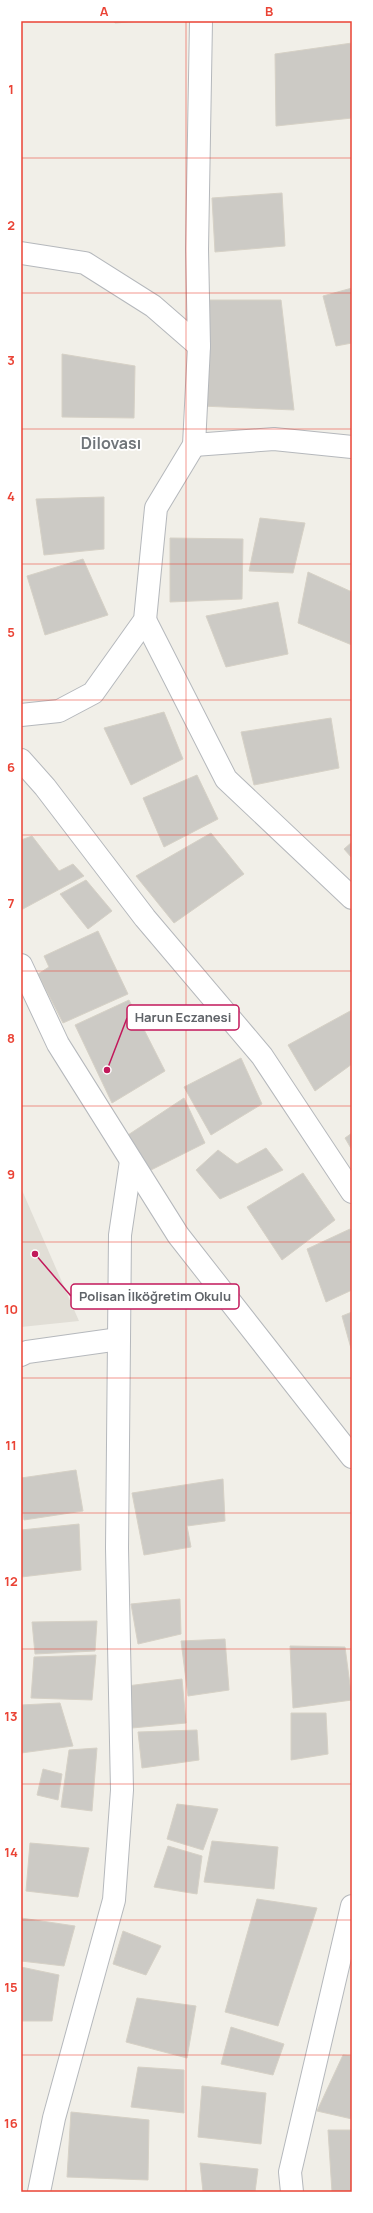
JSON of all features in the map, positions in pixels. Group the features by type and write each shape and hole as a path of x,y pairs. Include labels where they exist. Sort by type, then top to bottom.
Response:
{"street":[{"path":"21,715 58,711 94,693 145,620 156,508 194,445 199,346 197,249 201,21"},
{"path":"21,253 85,263 153,306 199,346"},
{"path":"194,445 274,440 352,447"},
{"path":"145,620 226,779 352,898"},
{"path":"21,760 45,787 145,918 262,1056 352,1192"},
{"path":"21,965 58,1044 178,1235 352,1456"},
{"path":"39,2192 54,2118 114,1900 122,1790 117,1548 120,1235 131,1161"},
{"path":"21,1355 27,1352 119,1339"},
{"path":"292,2192 290,2172 352,1906"}],"shaded area":[{"path":"21,1188 79,1321 21,1327"}],"building":[{"path":"114,21 141,21 115,23"},
{"path":"352,43 352,118 276,126 275,54"},
{"path":"282,193 285,246 215,252 212,198"},
{"path":"352,288 352,343 336,346 323,296"},
{"path":"207,300 281,300 294,410 201,406"},
{"path":"62,354 135,366 134,418 62,417"},
{"path":"104,497 104,549 44,555 36,499"},
{"path":"260,518 305,523 293,573 249,571"},
{"path":"170,538 243,539 242,599 170,602"},
{"path":"83,559 108,615 45,635 27,576"},
{"path":"308,572 352,592 352,645 298,623"},
{"path":"278,602 288,654 226,667 206,616"},
{"path":"164,712 183,759 131,785 104,728"},
{"path":"331,718 339,768 254,785 241,732"},
{"path":"197,775 218,819 164,847 143,798"},
{"path":"211,833 244,874 174,923 136,876"},
{"path":"32,836 59,871 73,864 84,876 21,910 21,840"},
{"path":"352,842 352,858 344,849"},
{"path":"86,880 112,911 88,929 60,894"},
{"path":"98,931 128,994 63,1023 38,974 49,967 44,956"},
{"path":"129,1000 165,1071 112,1103 75,1025"},
{"path":"352,1010 352,1064 315,1091 288,1045"},
{"path":"241,1058 262,1104 211,1135 184,1087"},
{"path":"184,1098 205,1143 149,1171 128,1135"},
{"path":"352,1133 352,1150 345,1138"},
{"path":"266,1148 283,1170 220,1199 196,1170 218,1150 237,1164"},
{"path":"303,1173 335,1220 282,1260 247,1207"},
{"path":"350,1229 352,1232 352,1290 326,1302 307,1249"},
{"path":"352,1312 352,1352 342,1316"},
{"path":"76,1470 83,1511 24,1520 21,1498 21,1478"},
{"path":"223,1479 225,1521 187,1526 191,1547 144,1555 132,1493"},
{"path":"79,1524 81,1570 21,1577 21,1530"},
{"path":"180,1599 181,1634 138,1644 131,1604"},
{"path":"97,1621 95,1651 35,1654 32,1622"},
{"path":"225,1639 229,1690 188,1696 181,1641"},
{"path":"290,1646 345,1647 352,1700 293,1708"},
{"path":"96,1655 92,1700 31,1698 34,1657"},
{"path":"182,1679 186,1723 132,1728 127,1686"},
{"path":"60,1703 73,1746 21,1753 21,1705"},
{"path":"291,1713 326,1713 328,1754 291,1760"},
{"path":"197,1730 199,1760 142,1768 138,1732"},
{"path":"97,1748 92,1811 61,1807 69,1750"},
{"path":"43,1769 62,1774 58,1800 37,1795"},
{"path":"177,1804 218,1809 203,1850 167,1839"},
{"path":"212,1841 278,1847 274,1889 204,1882"},
{"path":"30,1843 89,1848 78,1897 26,1891"},
{"path":"168,1846 202,1856 197,1894 154,1887"},
{"path":"257,1899 317,1908 278,2026 225,2012"},
{"path":"21,1918 75,1926 64,1966 21,1961"},
{"path":"123,1931 161,1946 146,1975 113,1964"},
{"path":"21,1967 59,1975 52,2021 21,2021"},
{"path":"137,1998 196,2006 187,2058 126,2042"},
{"path":"231,2027 284,2044 273,2075 221,2064"},
{"path":"343,2055 352,2056 352,2119 317,2111"},
{"path":"138,2067 184,2070 184,2113 131,2107"},
{"path":"202,2086 266,2093 261,2144 198,2137"},
{"path":"71,2112 149,2120 148,2180 67,2177"},
{"path":"328,2130 352,2130 352,2192 332,2192"},
{"path":"200,2163 258,2169 255,2192 203,2192"}],"place":[{"name":"Harun Eczanesi","path":"107,1070"},
{"name":"Polisan İlköğretim Okulu","path":"35,1254"}],"district":[{"name":"Dilovası","path":"111,443"}]}
